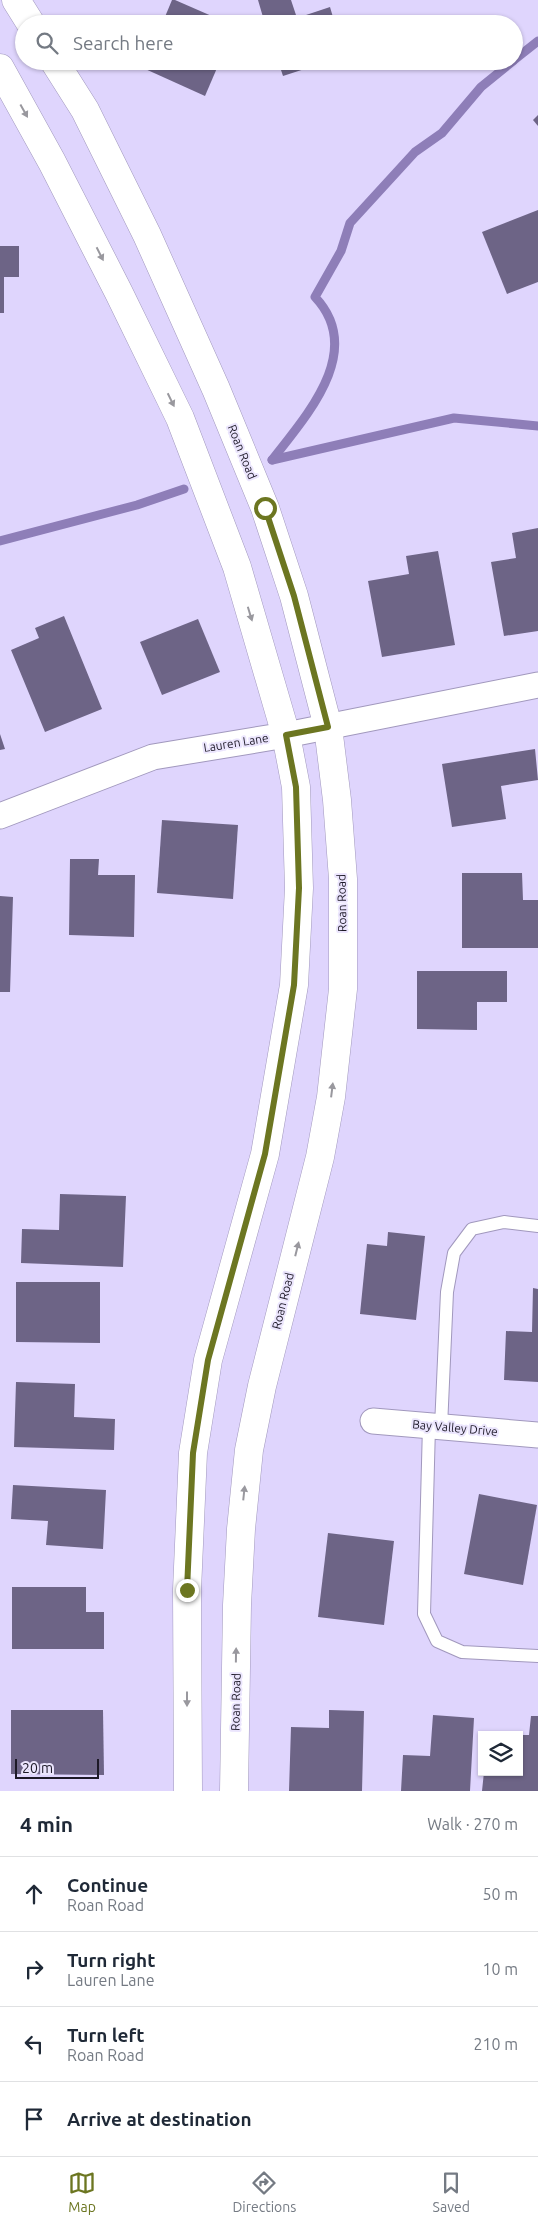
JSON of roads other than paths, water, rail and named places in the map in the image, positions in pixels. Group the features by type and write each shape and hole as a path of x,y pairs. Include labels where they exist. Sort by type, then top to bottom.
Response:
{"street":[{"path":"16,0 25,15"},
{"path":"0,68 52,162 180,418 235,562 286,735 296,787 299,888 294,985 265,1154 208,1360 193,1453 187,1590 188,1791"},
{"name":"Roan Road","path":"60,70 85,110 147,235 216,389 265,508 285,570 328,727 337,800 343,879 343,989 331,1097 320,1158 262,1386 249,1450 241,1529 238,1596 234,1791"},
{"name":"Lauren Lane","path":"0,816 153,757 286,735 538,685"},
{"name":"Bay Valley Drive","path":"373,1421 538,1435"}],"lane":[{"path":"538,1226 504,1222 472,1229 454,1253 447,1292 435,1426 424,1614 437,1641 462,1652 538,1656"}],"waterway":[{"path":"523,53 538,41"},
{"path":"272,460 314,403 333,361 335,339 329,318 315,297 341,251 350,223 415,152 442,133 481,87 502,70"},
{"path":"272,460 454,418 538,426"},
{"path":"0,541 137,505 184,489"}]}
